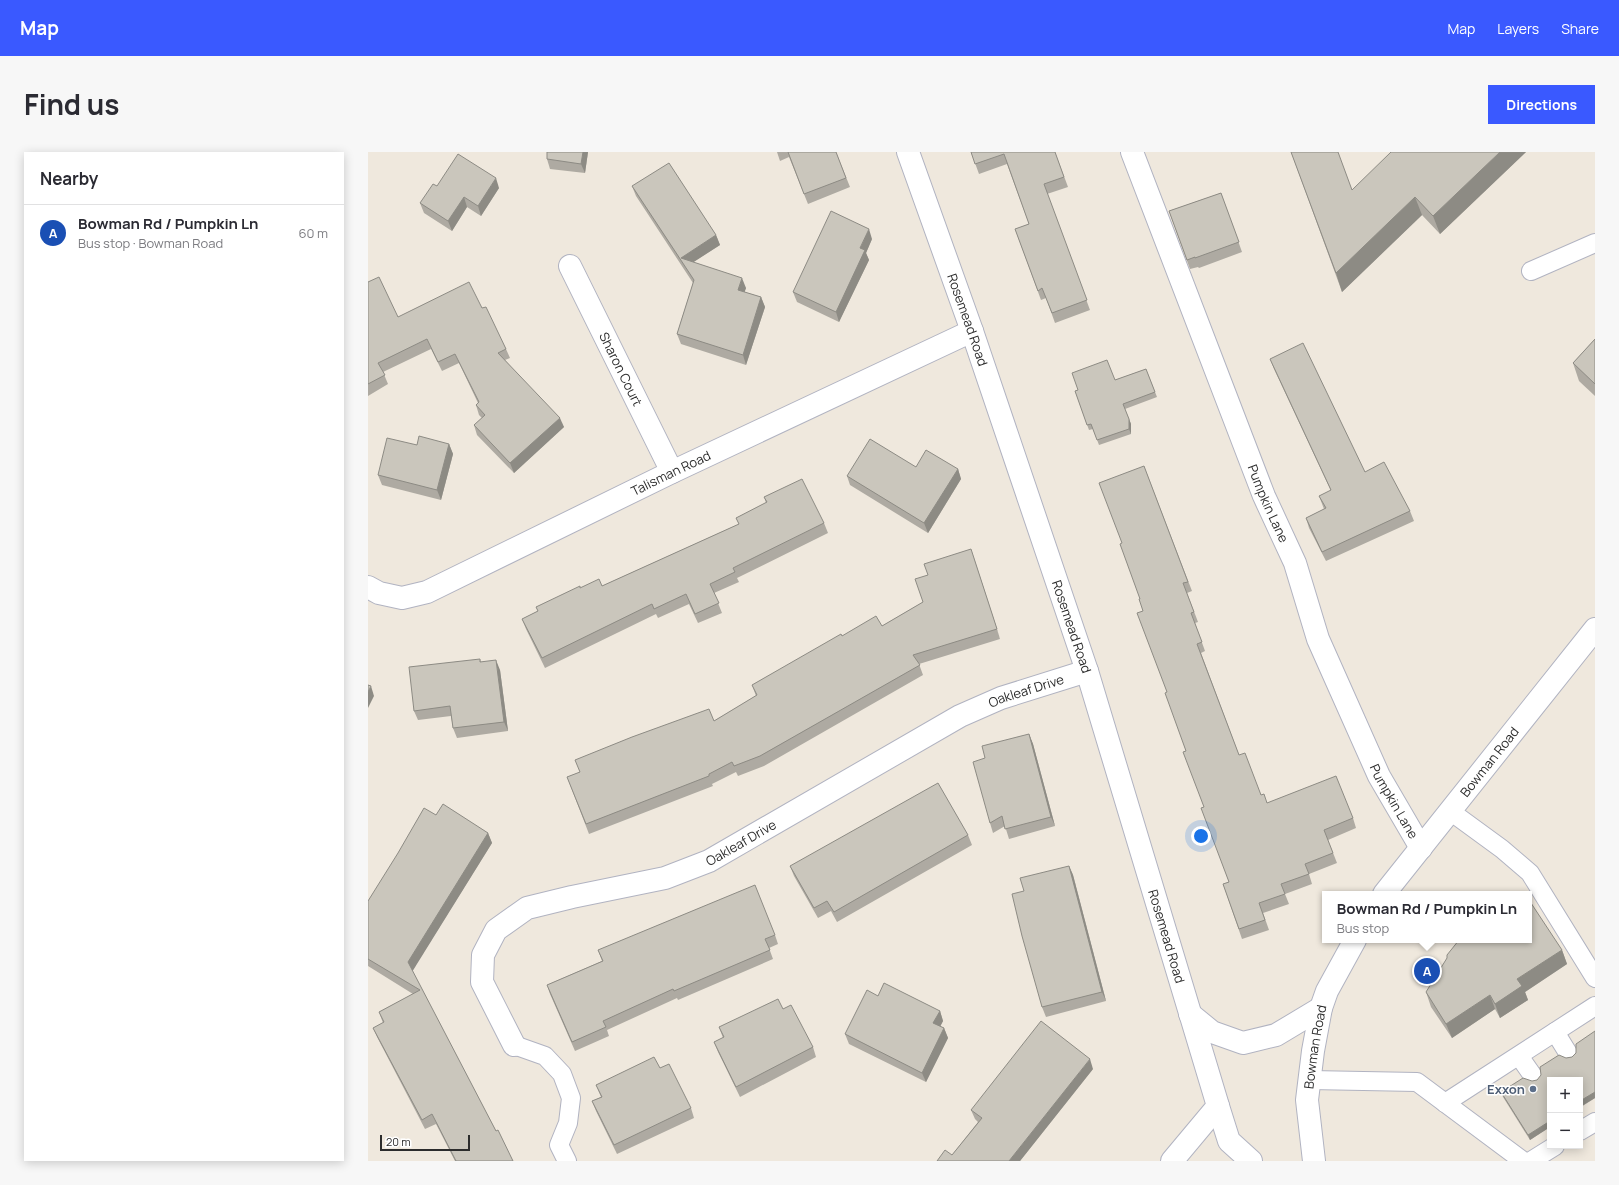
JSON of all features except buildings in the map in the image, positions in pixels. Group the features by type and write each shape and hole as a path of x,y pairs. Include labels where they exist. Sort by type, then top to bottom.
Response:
{"street":[{"name":"Rosemead Road","path":"908,152 972,331 1087,671 1229,1141 1252,1161"},
{"name":"Pumpkin Lane","path":"1132,152 1264,496 1295,563 1318,639 1379,776 1421,848"},
{"name":"Sharon Court","path":"570,266 672,472"},
{"name":"Talisman Road","path":"368,587 379,593 402,598 427,592 672,472 972,331"},
{"name":"Bowman Road","path":"1386,891 1595,629"},
{"name":"Oakleaf Drive","path":"514,1045 482,982 483,955 496,930 528,908 572,896 664,878 709,861 960,716 1001,698 1087,671"},
{"name":"Bowman Road","path":"1314,1161 1307,1100 1313,1051 1321,1008 1327,991 1353,943"},
{"path":"1190,1014 1212,1032 1243,1043 1276,1035 1321,1008"},
{"path":"1172,1161 1218,1106"}],"lane":[{"path":"1531,271 1595,244"},
{"path":"1450,811 1502,849 1530,873 1595,978"},
{"path":"1445,1103 1595,1006"},
{"path":"1555,1032 1568,1053"},
{"path":"514,1045 545,1056 562,1074 571,1098 568,1124 559,1145 567,1161"},
{"path":"1519,1056 1533,1076"},
{"path":"1310,1080 1416,1082 1523,1161"},
{"path":"1583,1129 1595,1122"},
{"path":"1531,1161 1550,1149"}],"place":[{"name":"Bowman Rd / Pumpkin Ln","path":"1427,971"},
{"name":"Exxon","path":"1533,1089"}]}
